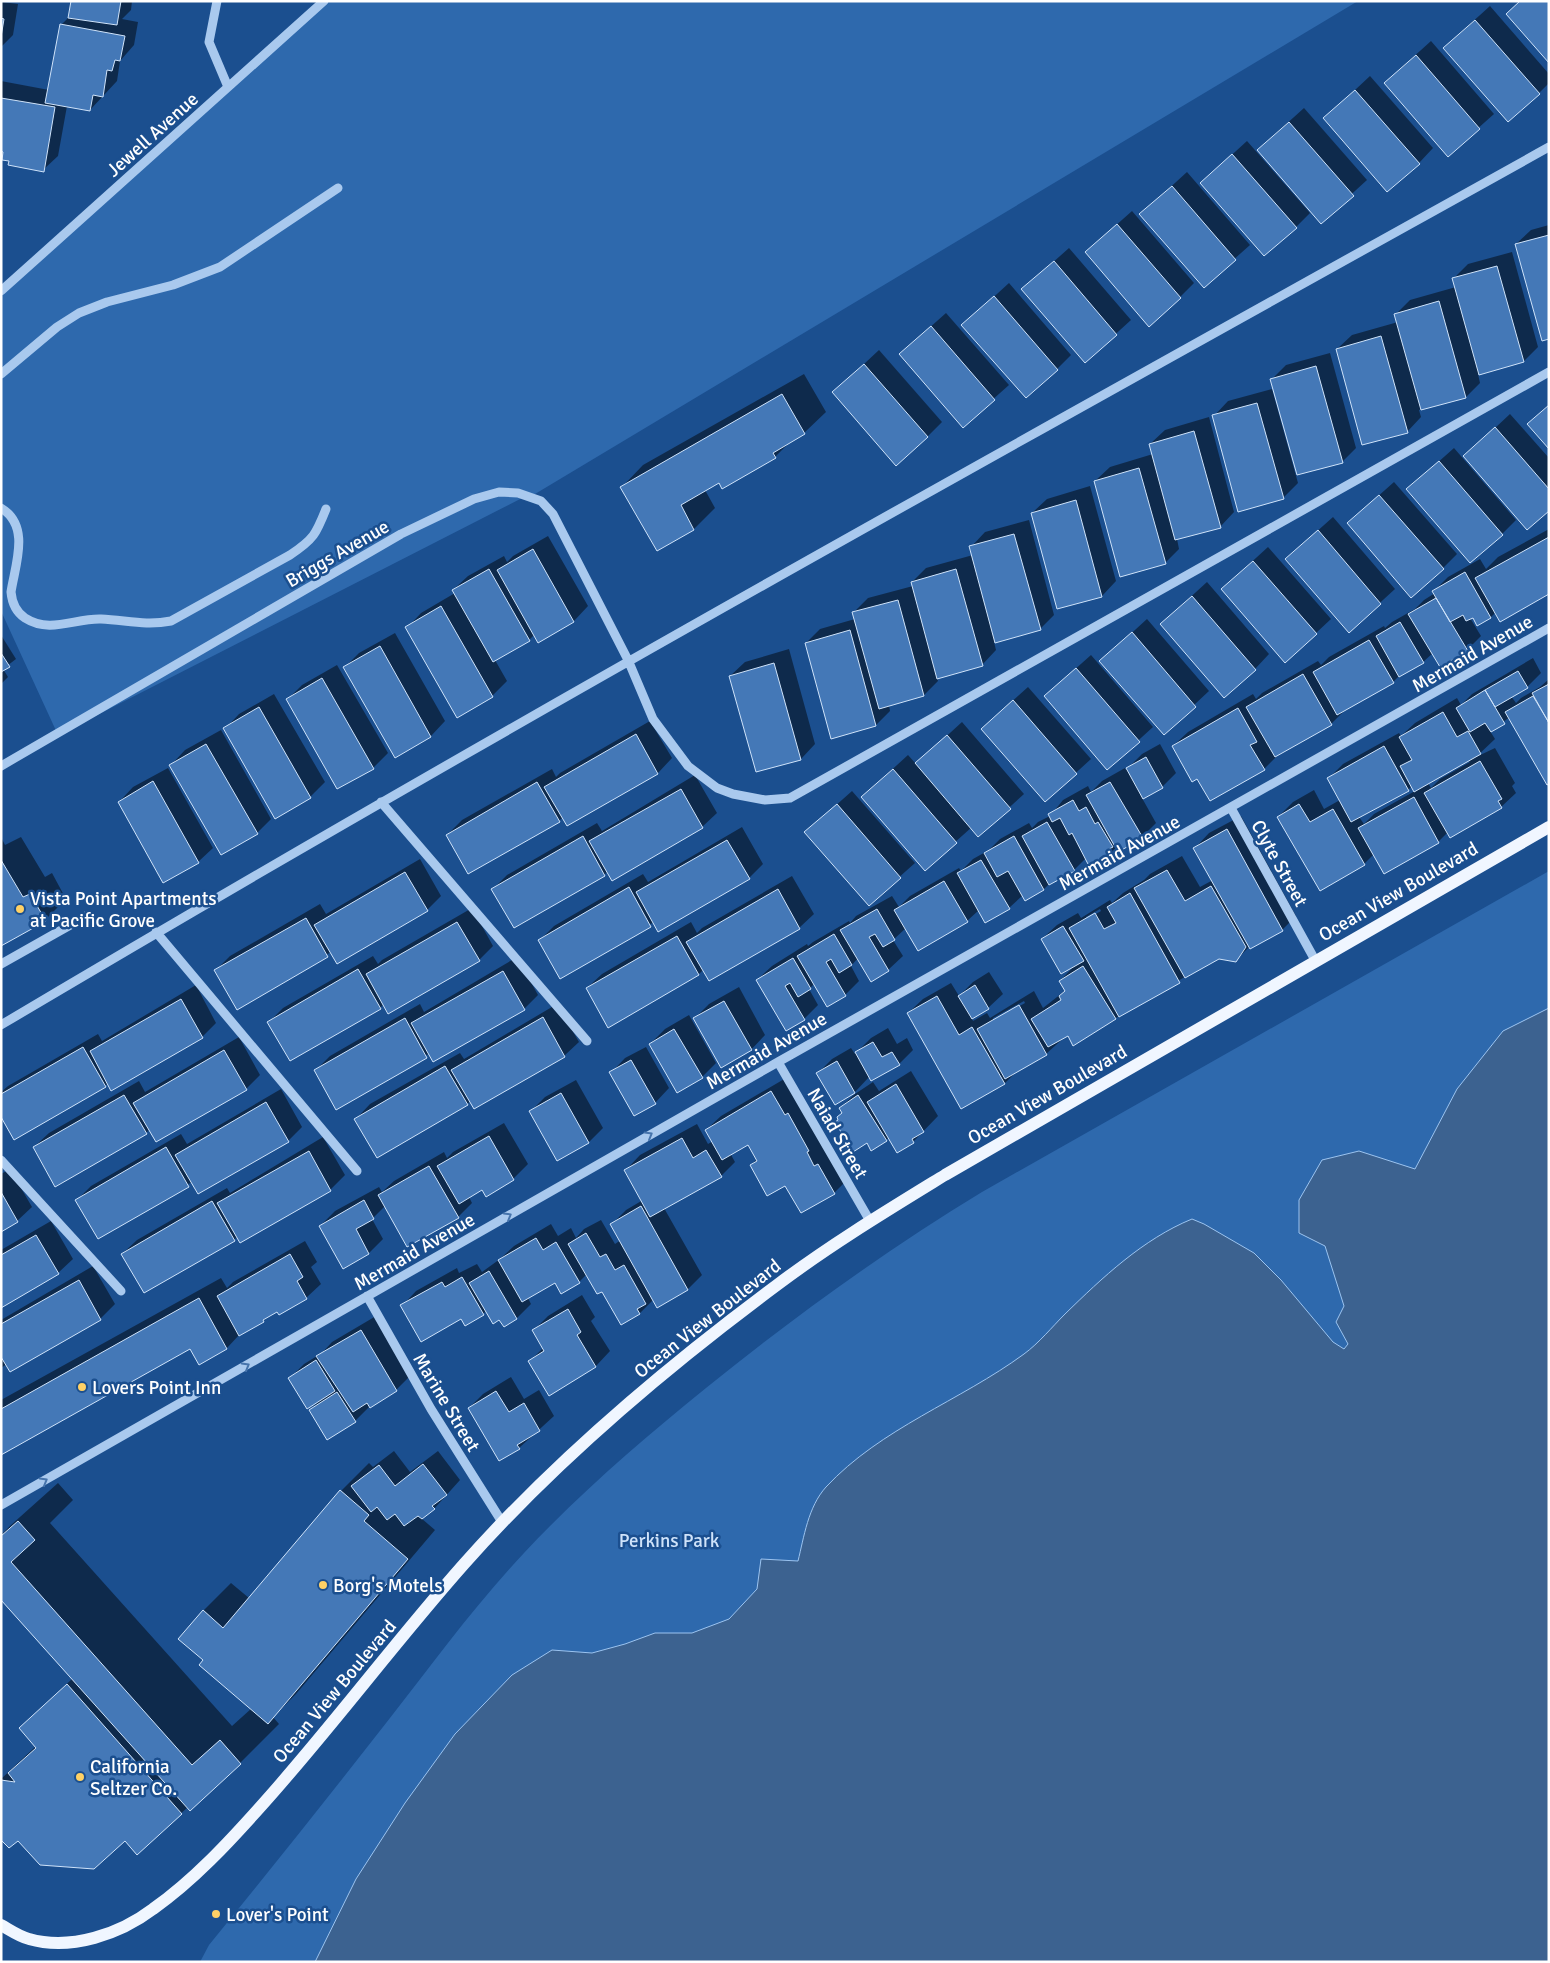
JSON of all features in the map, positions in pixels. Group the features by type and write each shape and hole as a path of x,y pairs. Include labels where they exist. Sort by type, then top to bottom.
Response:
{"main road":[{"name":"Ocean View Boulevard","path":"1,1925 29,1939 63,1943 110,1934 152,1910 193,1877 237,1833 286,1778 461,1567 502,1522 596,1432 668,1370 778,1284 870,1221 945,1174 1549,827"}],"street":[{"path":"217,1 209,42 228,87"},
{"name":"Jewell Avenue","path":"1,291 324,1"},
{"path":"1,1025 156,932 628,660 1549,147"},
{"path":"1,374 57,327 78,313 107,302 173,285 220,267 338,188"},
{"name":"Briggs Avenue","path":"1,766 401,534 474,499 499,492 518,493 541,501 553,514 628,660 653,719 688,766 717,788 733,794 765,800 790,798 1549,372"},
{"path":"1,508 14,518 20,541 11,592 12,601 23,617 33,623 44,626 60,626 98,619 155,624 171,621 308,543 317,533 326,509"},
{"name":"Mermaid Avenue","path":"1,1505 778,1062 1549,628"},
{"path":"382,802 587,1041"},
{"name":"Clyte Street","path":"1232,808 1315,960"},
{"path":"1,964 88,915"},
{"path":"156,932 357,1171"},
{"name":"Naiad Street","path":"778,1062 870,1221"},
{"path":"1,1160 121,1292"},
{"name":"Marine Street","path":"367,1296 430,1409 502,1522"}],"green space":[{"path":"324,1 1358,1 530,497 526,496 58,735 1,611 1,290"},
{"name":"Perkins Park","path":"1549,871 1549,1962 200,1962 209,1945 488,1593 545,1531 589,1488 706,1388 841,1285 946,1214"}],"shaded area":[{"path":"1549,1008 1549,1962 315,1962 356,1879 405,1803 455,1734 512,1675 552,1650 592,1653 655,1633 692,1633 729,1619 757,1589 761,1559 798,1561 808,1522 815,1504 826,1487 848,1466 896,1431 999,1371 1024,1354 1109,1273 1157,1237 1192,1219 1254,1253 1281,1280 1333,1342 1344,1349 1348,1344 1336,1322 1344,1306 1325,1246 1299,1233 1299,1200 1322,1160 1359,1151 1415,1169 1457,1089 1503,1031"}],"building":[{"path":"71,1 121,1 117,25 68,18"},
{"path":"1520,1 1549,1 1549,63 1506,14"},
{"path":"1,18 4,19 1,37"},
{"path":"1475,20 1540,94 1508,122 1443,48"},
{"path":"60,24 125,36 120,61 115,60 112,71 107,70 103,97 93,95 90,111 45,103"},
{"path":"1416,55 1480,129 1448,157 1384,83"},
{"path":"1355,90 1420,164 1387,192 1323,118"},
{"path":"1,98 55,107 44,172 8,165 9,161 2,160"},
{"path":"1289,122 1354,196 1321,224 1257,150"},
{"path":"1232,154 1297,228 1264,256 1200,183"},
{"path":"1172,186 1236,260 1204,288 1139,214"},
{"path":"1117,224 1181,298 1149,327 1085,252"},
{"path":"1549,235 1549,339 1542,341 1515,244"},
{"path":"1054,261 1117,335 1085,363 1021,289"},
{"path":"1497,266 1524,362 1479,375 1452,278"},
{"path":"994,296 1058,370 1026,398 961,325"},
{"path":"1439,301 1466,398 1421,410 1394,314"},
{"path":"931,326 995,400 963,428 899,354"},
{"path":"1381,336 1408,433 1362,445 1336,349"},
{"path":"864,364 928,437 896,466 832,392"},
{"path":"1316,366 1343,463 1297,475 1270,379"},
{"path":"782,394 805,434 773,453 776,458 722,489 719,483 681,505 694,530 657,551 620,487"},
{"path":"1257,403 1284,499 1238,512 1212,415"},
{"path":"1549,405 1549,449 1527,424"},
{"path":"1495,427 1549,489 1549,511 1527,530 1463,456"},
{"path":"1194,431 1221,528 1175,540 1149,444"},
{"path":"1439,461 1503,535 1470,563 1406,489"},
{"path":"1139,468 1166,564 1120,577 1094,481"},
{"path":"1379,495 1444,569 1411,598 1347,523"},
{"path":"1076,500 1102,597 1057,609 1031,513"},
{"path":"1318,530 1381,604 1349,633 1285,559"},
{"path":"1014,534 1041,630 995,643 969,546"},
{"path":"1549,537 1549,594 1500,622 1475,578"},
{"path":"533,549 574,622 538,643 497,570"},
{"path":"1253,561 1317,634 1285,663 1221,589"},
{"path":"489,569 530,641 493,662 452,590"},
{"path":"956,569 983,666 937,679 911,582"},
{"path":"1465,572 1491,618 1477,626 1473,618 1466,621 1463,615 1450,622 1432,591"},
{"path":"1192,596 1256,670 1224,698 1160,624"},
{"path":"1436,598 1468,651 1440,667 1408,614"},
{"path":"898,600 924,696 879,709 852,612"},
{"path":"441,606 493,697 457,718 405,627"},
{"path":"1400,622 1424,663 1399,677 1376,636"},
{"path":"850,630 876,726 831,739 805,643"},
{"path":"1132,632 1196,707 1164,735 1099,661"},
{"path":"1369,640 1394,683 1337,715 1313,672"},
{"path":"380,646 431,737 395,758 343,667"},
{"path":"1,653 10,667 1,672"},
{"path":"774,663 801,760 756,772 729,676"},
{"path":"1076,668 1140,742 1107,770 1044,696"},
{"path":"1518,671 1528,688 1495,707 1485,690"},
{"path":"1303,674 1332,725 1275,757 1246,707"},
{"path":"322,678 374,769 337,789 286,699"},
{"path":"1549,684 1549,723 1532,693"},
{"path":"1485,690 1505,724 1491,732 1485,723 1470,732 1456,708"},
{"path":"1533,696 1549,723 1549,784 1547,785 1505,712"},
{"path":"1013,700 1077,774 1045,802 981,729"},
{"path":"259,707 311,798 275,819 223,728"},
{"path":"1238,708 1257,742 1250,745 1265,770 1210,801 1197,779 1192,782 1172,746"},
{"path":"1443,712 1457,737 1468,731 1481,754 1414,792 1400,766 1412,760 1399,737"},
{"path":"636,734 658,774 567,826 544,787"},
{"path":"947,735 1011,809 978,837 915,763"},
{"path":"206,744 258,834 221,855 169,765"},
{"path":"1384,746 1409,791 1351,822 1327,778"},
{"path":"1146,757 1163,788 1143,799 1126,768"},
{"path":"1480,761 1502,799 1498,801 1502,808 1450,838 1424,793"},
{"path":"893,769 957,843 925,871 861,797"},
{"path":"153,781 199,863 163,883 118,802"},
{"path":"537,782 560,822 468,874 446,835"},
{"path":"1110,782 1143,838 1118,852 1086,795"},
{"path":"681,789 703,828 612,881 589,841"},
{"path":"1414,797 1439,843 1384,874 1358,828"},
{"path":"1073,800 1079,811 1086,807 1095,824 1098,822 1113,847 1109,849 1111,855 1089,866 1072,833 1069,835 1060,818 1052,822 1048,814"},
{"path":"837,804 901,878 869,906 804,832"},
{"path":"1299,804 1310,822 1333,809 1365,865 1320,891 1277,817"},
{"path":"1047,822 1075,871 1049,885 1022,836"},
{"path":"1227,829 1283,931 1250,949 1193,848"},
{"path":"583,836 605,876 514,928 491,889"},
{"path":"1014,836 1044,890 1025,901 1008,871 997,877 984,853"},
{"path":"727,840 750,879 658,932 636,892"},
{"name":"Vista Point Apartments at Pacific Grove","path":"1,860 23,897 30,894 46,921 1,946"},
{"path":"981,860 1010,909 985,923 957,873"},
{"path":"1167,870 1185,901 1211,886 1246,947 1236,962 1219,959 1185,978 1134,888"},
{"path":"405,872 428,911 337,964 314,925"},
{"path":"944,881 968,922 918,951 894,910"},
{"path":"629,887 651,927 560,979 538,940"},
{"path":"778,889 800,929 709,981 686,942"},
{"path":"1130,893 1180,983 1119,1017 1069,928 1095,913 1104,929 1116,923 1107,907"},
{"path":"877,909 895,940 883,947 875,934 869,937 889,971 871,982 840,930"},
{"path":"306,918 328,957 237,1010 214,970"},
{"path":"457,922 480,961 388,1014 366,974"},
{"path":"1063,926 1084,961 1061,974 1041,939"},
{"path":"834,934 852,965 839,973 831,959 826,962 846,996 827,1007 797,956"},
{"path":"677,936 699,975 608,1028 586,988"},
{"path":"793,958 811,989 798,997 790,983 785,986 805,1020 786,1031 756,980"},
{"path":"1083,966 1116,1019 1073,1046 1068,1036 1048,1047 1031,1019 1061,1000 1059,996 1065,991 1059,981"},
{"path":"358,969 381,1009 290,1061 267,1022"},
{"path":"503,971 525,1010 433,1062 411,1023"},
{"path":"975,985 989,1009 972,1019 958,996"},
{"path":"937,996 959,1035 972,1027 1005,1084 961,1109 907,1013"},
{"path":"181,999 203,1038 111,1091 90,1051"},
{"path":"724,1001 752,1050 721,1068 693,1018"},
{"path":"1019,1005 1047,1055 1005,1079 977,1029"},
{"path":"543,1017 565,1057 474,1109 451,1070"},
{"path":"405,1018 427,1058 336,1110 314,1070"},
{"path":"674,1029 703,1078 677,1093 649,1044"},
{"path":"873,1042 882,1057 892,1052 900,1065 871,1081 855,1052"},
{"path":"83,1047 106,1087 14,1140 1,1117 1,1094"},
{"path":"224,1050 247,1090 156,1142 133,1103"},
{"path":"631,1060 656,1104 634,1116 609,1072"},
{"path":"837,1061 855,1093 835,1105 816,1073"},
{"path":"445,1066 468,1105 377,1158 354,1119"},
{"path":"896,1084 924,1132 912,1139 914,1143 897,1153 867,1102"},
{"path":"771,1091 785,1115 788,1113 809,1151 807,1152 814,1166 818,1164 835,1194 801,1213 785,1186 767,1196 750,1165 757,1161 748,1145 722,1160 705,1130"},
{"path":"561,1093 589,1143 557,1161 529,1111"},
{"path":"124,1095 147,1134 55,1187 33,1147"},
{"path":"858,1095 887,1141 871,1151 867,1143 853,1152 835,1122 842,1113 839,1108"},
{"path":"266,1102 289,1142 198,1194 175,1155"},
{"path":"489,1136 514,1180 486,1197 482,1190 459,1204 437,1166"},
{"path":"682,1138 693,1158 706,1150 722,1177 650,1217 624,1170"},
{"path":"166,1147 189,1187 98,1239 75,1200"},
{"path":"309,1151 331,1191 240,1243 217,1203"},
{"path":"429,1166 459,1218 407,1247 378,1195"},
{"path":"1,1192 18,1222 1,1232"},
{"path":"364,1200 374,1219 356,1229 369,1254 343,1269 319,1226"},
{"path":"212,1201 235,1241 144,1293 121,1254"},
{"path":"641,1206 688,1290 657,1308 610,1224"},
{"path":"586,1233 600,1257 606,1254 615,1270 624,1265 646,1304 637,1309 640,1314 621,1325 602,1292 597,1294 568,1244"},
{"path":"36,1235 59,1274 1,1308 1,1255"},
{"path":"536,1238 543,1250 556,1242 580,1283 561,1294 555,1283 522,1302 498,1260"},
{"path":"290,1254 303,1277 297,1281 307,1299 279,1315 277,1312 263,1320 264,1322 239,1336 217,1296"},
{"path":"489,1271 517,1319 504,1327 499,1320 493,1324 469,1283"},
{"path":"462,1277 484,1315 465,1326 461,1319 421,1342 400,1305 442,1282 445,1287"},
{"path":"79,1280 101,1320 10,1372 1,1357 1,1324"},
{"name":"Lovers Point Inn","path":"199,1298 227,1349 199,1365 190,1349 1,1455 1,1409"},
{"path":"568,1309 581,1332 577,1335 596,1367 549,1396 528,1361 544,1351 532,1330"},
{"path":"361,1330 397,1391 370,1408 367,1403 353,1412 316,1356"},
{"path":"316,1360 335,1391 307,1409 288,1378"},
{"path":"496,1391 509,1412 524,1403 540,1431 517,1445 520,1449 499,1461 468,1408"},
{"path":"337,1392 356,1422 327,1440 309,1410"},
{"path":"423,1464 447,1495 432,1506 435,1509 422,1519 418,1516 404,1526 395,1514 387,1520 377,1507 371,1512 351,1486 379,1465 395,1486"},
{"name":"Borg's Motels","path":"340,1490 369,1515 364,1521 408,1559 268,1724 199,1665 203,1660 178,1639 203,1610 223,1628"},
{"path":"18,1521 35,1540 11,1562 192,1765 220,1740 241,1764 190,1811 1,1600 1,1536"},
{"name":"California Seltzer Co.","path":"67,1684 182,1814 137,1855 125,1841 94,1869 40,1865 18,1841 9,1848 1,1840 1,1780 15,1782 8,1773 36,1748 19,1728"}],"place":[{"name":"Vista Point Apartments at Pacific Grove","path":"20,909"},
{"name":"Lovers Point Inn","path":"82,1387"},
{"name":"Borg's Motels","path":"323,1585"},
{"name":"California Seltzer Co.","path":"80,1777"},
{"name":"Lover's Point","path":"216,1914"}]}
